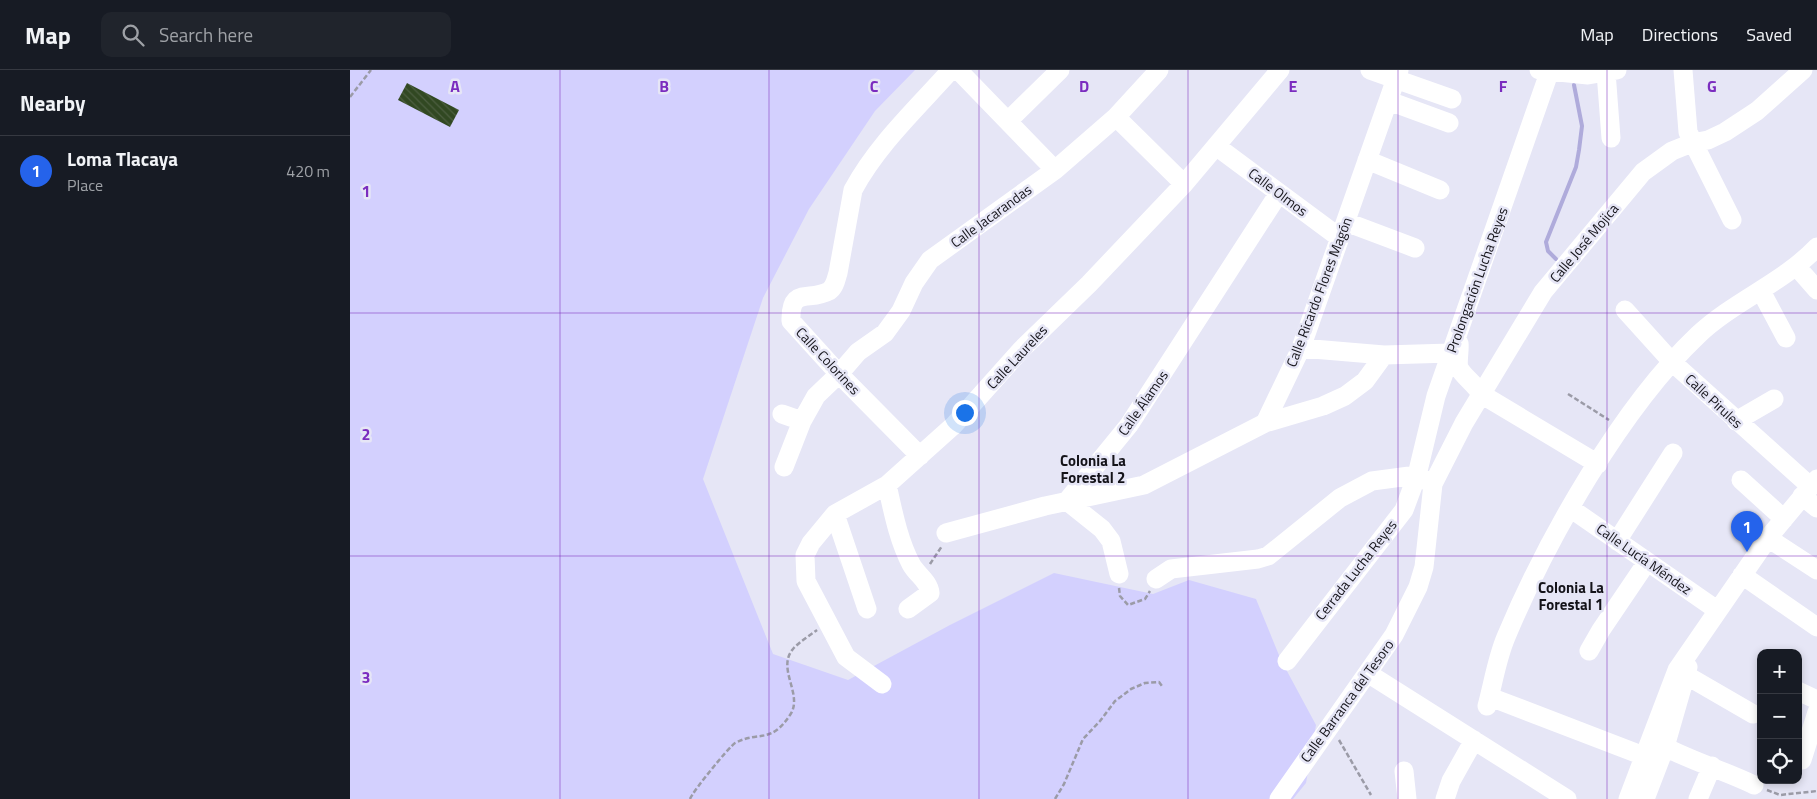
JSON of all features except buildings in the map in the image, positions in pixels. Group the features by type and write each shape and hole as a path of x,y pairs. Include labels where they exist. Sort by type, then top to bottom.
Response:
{"street":[{"name":"Calle Colorines","path":"920,456 839,374 791,321 793,303 799,297 829,291 834,286 856,185 877,152 951,70"},
{"path":"958,70 1009,120 1055,170"},
{"path":"1009,120 1060,70"},
{"name":"Calle Jacarandas","path":"784,468 802,421 816,396 858,352 885,333 930,260 1055,170 1116,117 1159,70"},
{"name":"Calle Laureles","path":"882,684 846,657 806,581 805,555 829,520 887,485 954,425 1021,350 1089,284 1184,184 1280,70"},
{"path":"1370,70 1397,75 1452,99"},
{"path":"1683,70 1685,116 1692,143 1732,220"},
{"name":"Calle José Mojica","path":"1425,479 1481,394 1543,292 1643,172 1672,151 1692,143 1708,140 1725,132 1757,111 1803,70"},
{"path":"1546,71 1588,75 1612,71 1611,138"},
{"name":"Prolongación Lucha Reyes","path":"1425,479 1431,416 1546,71"},
{"name":"Calle Ricardo Flores Magón","path":"1265,422 1301,348 1397,75"},
{"path":"1389,101 1449,123"},
{"path":"1116,117 1184,184"},
{"name":"Calle Olmos","path":"1216,146 1279,193 1343,230 1415,248"},
{"path":"1367,160 1440,190"},
{"name":"Calle Álamos","path":"1067,501 1128,425 1279,193"},
{"path":"1644,756 1488,702 1505,639 1529,587 1570,508 1621,428 1672,362 1721,316 1761,292 1796,266 1817,247"},
{"path":"1796,266 1817,290"},
{"path":"1761,292 1786,338"},
{"name":"Calle Pirules","path":"1625,310 1672,362 1810,487 1817,508"},
{"path":"1459,332 1459,368 1468,379 1475,383 1481,394 1598,464"},
{"path":"1301,348 1384,355 1451,353"},
{"path":"944,539 987,520 1067,501 1144,486 1265,422 1323,406 1345,396 1365,381 1384,355"},
{"path":"1736,421 1774,399"},
{"path":"782,414 802,421"},
{"path":"1618,541 1673,453"},
{"path":"1156,579 1171,568 1258,559 1268,556 1340,498 1372,481 1425,479"},
{"name":"Cerrada Lucha Reyes","path":"1287,661 1404,510 1425,479"},
{"name":"Calle Barranca del Tesoro","path":"1279,799 1311,751 1369,674 1394,635 1418,587 1424,567 1425,479"},
{"path":"1741,480 1784,519"},
{"path":"887,485 895,523 911,565 926,586 908,609"},
{"path":"1628,799 1644,756 1692,652 1717,610 1768,538 1810,487"},
{"path":"1067,501 1102,529 1111,541 1119,574"},
{"name":"Calle Lucía Méndez","path":"1570,508 1717,610"},
{"path":"829,520 867,609"},
{"path":"1768,538 1817,570"},
{"path":"1589,652 1601,630 1647,562"},
{"path":"1742,575 1817,627"},
{"path":"1681,673 1753,714"},
{"path":"1645,799 1665,747 1681,673"},
{"path":"1369,674 1567,799"},
{"path":"1802,694 1817,700"},
{"path":"1802,760 1817,712"},
{"path":"1445,799 1451,781 1474,740"},
{"path":"1665,747 1689,759 1712,766 1754,784"},
{"path":"1698,799 1712,766"},
{"path":"1404,771 1407,799"}],"path":[{"path":"350,98 371,70"},
{"path":"1568,394 1621,428"},
{"path":"926,586 933,558 944,539"},
{"path":"1119,574 1120,596 1128,604 1145,599 1156,579"},
{"path":"690,799 734,744 768,736 778,730 792,713 793,701 787,660 792,650 828,622"},
{"path":"1055,799 1064,784 1084,739 1100,722 1115,701 1145,683 1159,682 1162,686"},
{"path":"1331,726 1371,795"},
{"path":"1754,784 1780,795 1817,791"}],"shaded area":[{"path":"350,70 915,70 875,111 809,209 763,298 703,479 773,654 848,680 950,625 1054,573 1153,594 1189,580 1256,599 1281,660 1316,725 1306,783 1293,799 350,799"}],"waterway":[{"path":"1556,259 1548,251 1546,242 1576,167 1582,126 1574,85"}],"place":[{"name":"Loma Tlacaya","path":"1747,552"}],"district":[{"name":"Colonia La Forestal 2","path":"1093,470"},
{"name":"Colonia La Forestal 1","path":"1571,596"}]}
